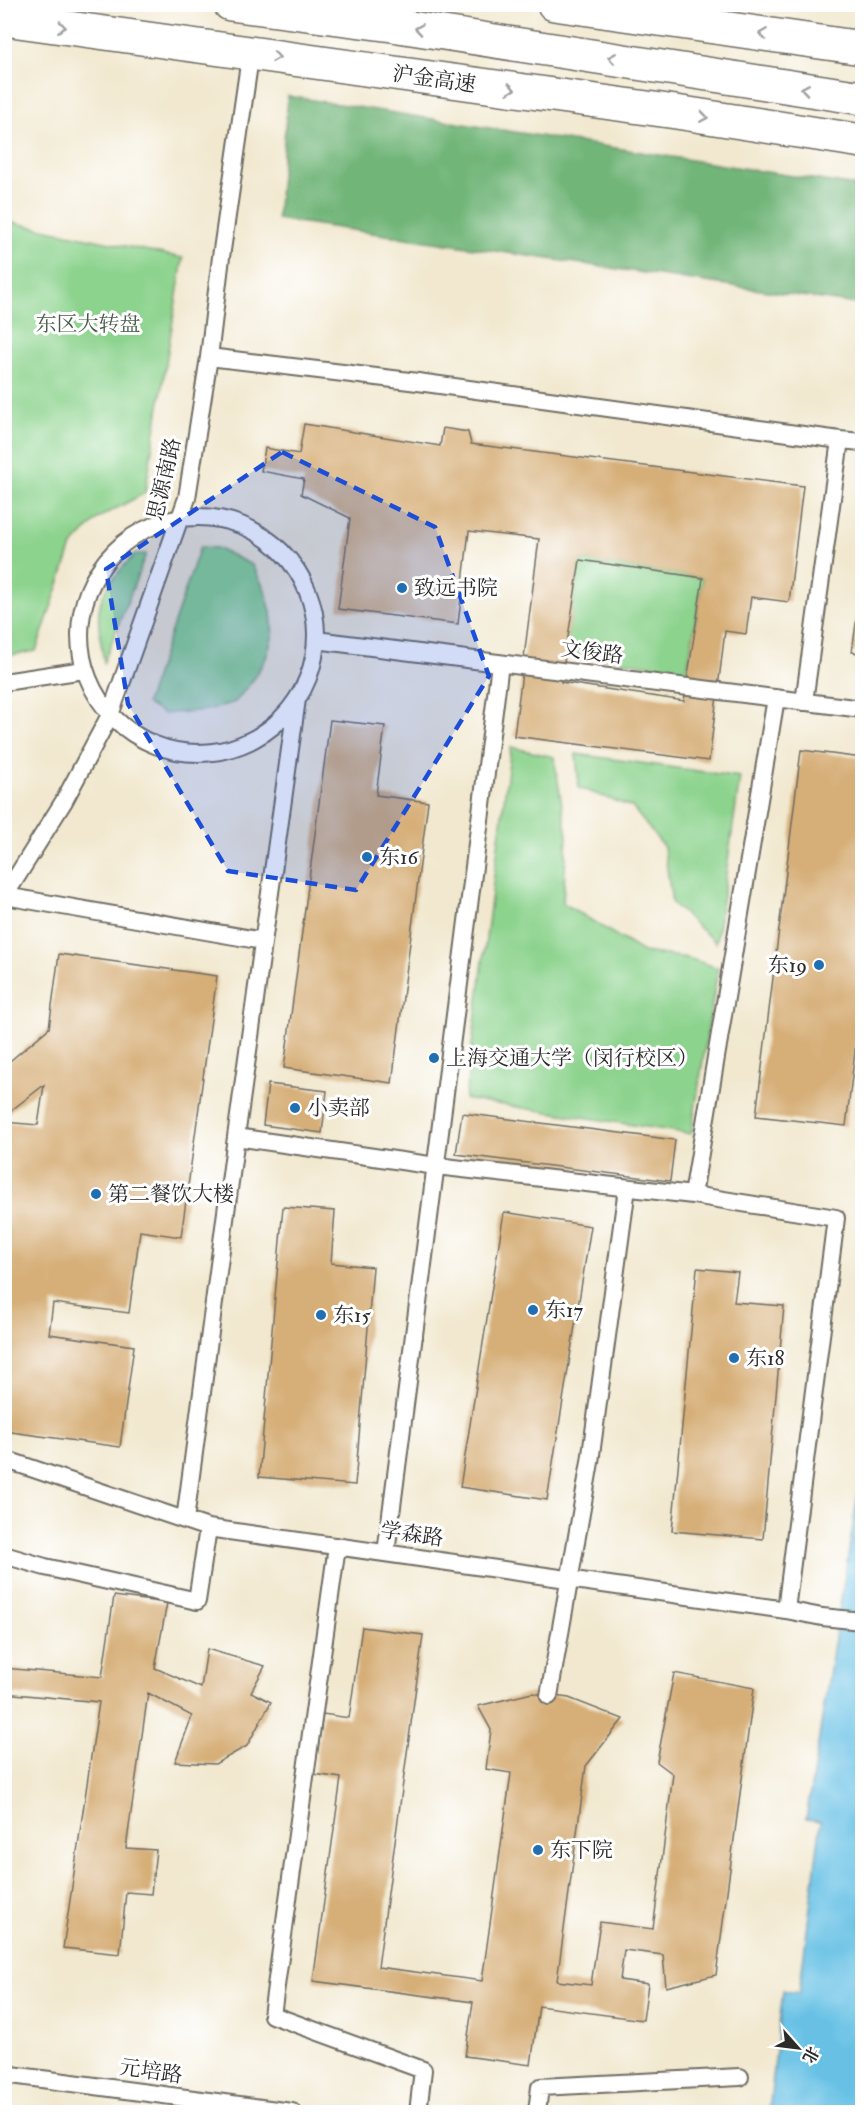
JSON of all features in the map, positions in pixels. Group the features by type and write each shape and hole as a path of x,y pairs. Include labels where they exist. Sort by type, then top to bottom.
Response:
{"highway":[{"path":"230,4 392,24 862,98"},
{"path":"554,4 862,48"},
{"name":"沪金高速","path":"4,19 676,112 862,141"}],"lane":[{"name":"思源南路","path":"5,897 64,801 110,716 187,498 209,357 248,71"},
{"path":"209,357 418,382 862,442"},
{"path":"804,702 840,440"},
{"path":"185,1520 297,699 310,670 316,640 312,605 299,573 277,547 248,528 237,524 215,518 180,518 148,528 120,546 98,572 84,603 79,636 84,670 95,694 110,716 138,738 172,751 208,754 243,745 266,731 274,726 297,699"},
{"name":"文俊路","path":"316,640 862,709"},
{"path":"386,1553 500,664"},
{"path":"4,682 84,670"},
{"path":"693,1196 776,698"},
{"path":"5,897 263,941"},
{"path":"236,1137 436,1166 693,1196 836,1218 786,1610"},
{"path":"549,1695 590,1462 627,1188"},
{"name":"学森路","path":"4,1459 208,1528 862,1621"},
{"path":"4,1555 45,1567 197,1601 208,1528"},
{"path":"337,1546 272,2015 423,2070 418,2112"},
{"name":"元培路","path":"4,2074 216,2107 292,2112"},
{"path":"537,2112 540,2087 740,2077"}],"highlighted area":[{"path":"282,452 435,527 489,676 356,890 228,871 128,704 106,569"}],"green space":[{"path":"288,96 862,187 862,305 277,219"},
{"name":"东区大转盘","path":"5,221 183,258 145,493 98,518 72,546 36,651 5,656"},
{"path":"200,547 217,548 252,565 265,590 271,612 273,635 266,658 253,680 235,702 207,710 164,714 146,704"},
{"path":"146,554 104,662 99,615 104,593 134,555"},
{"path":"580,560 703,578 687,671 565,652"},
{"path":"511,747 554,757 567,836 563,903 643,952 688,958 718,968 691,1134 465,1099"},
{"path":"576,754 740,777 716,943 672,903 664,847 632,807 579,788"}],"water":[{"path":"862,1469 862,2112 769,2112 783,1991 799,1993 821,1821 806,1819"}],"building":[{"name":"致远书院","path":"304,424 440,446 443,428 468,432 471,444 803,486 789,602 751,597 746,634 725,631 709,761 514,736 539,539 469,531 458,624 338,609 350,518 301,494 304,479 261,471 265,448 299,454","holes":["580,560 703,578 684,701 561,682"]},
{"path":"862,588 862,654 852,652"},
{"name":"东16","path":"330,720 385,726 376,795 428,802 392,1083 284,1068"},
{"name":"东19","path":"801,750 862,758 862,993 846,1126 756,1116"},
{"name":"第二餐饮大楼","path":"59,954 217,976 181,1237 140,1231 129,1313 53,1303 49,1334 134,1346 120,1447 4,1431 4,1122 38,1125 44,1085 4,1116 4,1066 49,1028"},
{"name":"小卖部","path":"268,1084 327,1091 322,1133 263,1125"},
{"path":"462,1113 675,1140 670,1181 456,1154"},
{"name":"东15","path":"283,1207 335,1211 331,1263 373,1267 355,1485 259,1477"},
{"name":"东17","path":"504,1212 591,1226 547,1500 460,1487"},
{"name":"东18","path":"697,1268 738,1272 734,1302 784,1306 763,1539 672,1531"},
{"path":"114,1596 167,1603 155,1668 201,1688 207,1649 265,1666 251,1692 271,1702 247,1746 215,1764 175,1762 192,1716 148,1693 126,1848 156,1850 151,1894 126,1892 120,1954 63,1948 99,1702 4,1693 4,1668 102,1677"},
{"name":"东下院","path":"362,1627 423,1635 378,1967 482,1981 511,1773 486,1769 491,1730 478,1706 532,1693 569,1698 623,1719 586,1766 557,1981 591,1985 600,1922 653,1929 673,1774 657,1762 674,1673 754,1688 716,1975 666,1987 663,1955 624,1950 620,1980 648,1984 643,2020 539,2006 531,2065 465,2056 473,2002 313,1981 341,1778 314,1774 323,1714 349,1718"}],"place":[{"name":"致远书院","path":"402,588"},
{"name":"东16","path":"367,857"},
{"name":"东19","path":"819,965"},
{"name":"上海交通大学（闵行校区）","path":"434,1058"},
{"name":"小卖部","path":"295,1108"},
{"name":"第二餐饮大楼","path":"96,1194"},
{"name":"东17","path":"533,1310"},
{"name":"东15","path":"321,1315"},
{"name":"东18","path":"734,1358"},
{"name":"东下院","path":"538,1850"}]}
